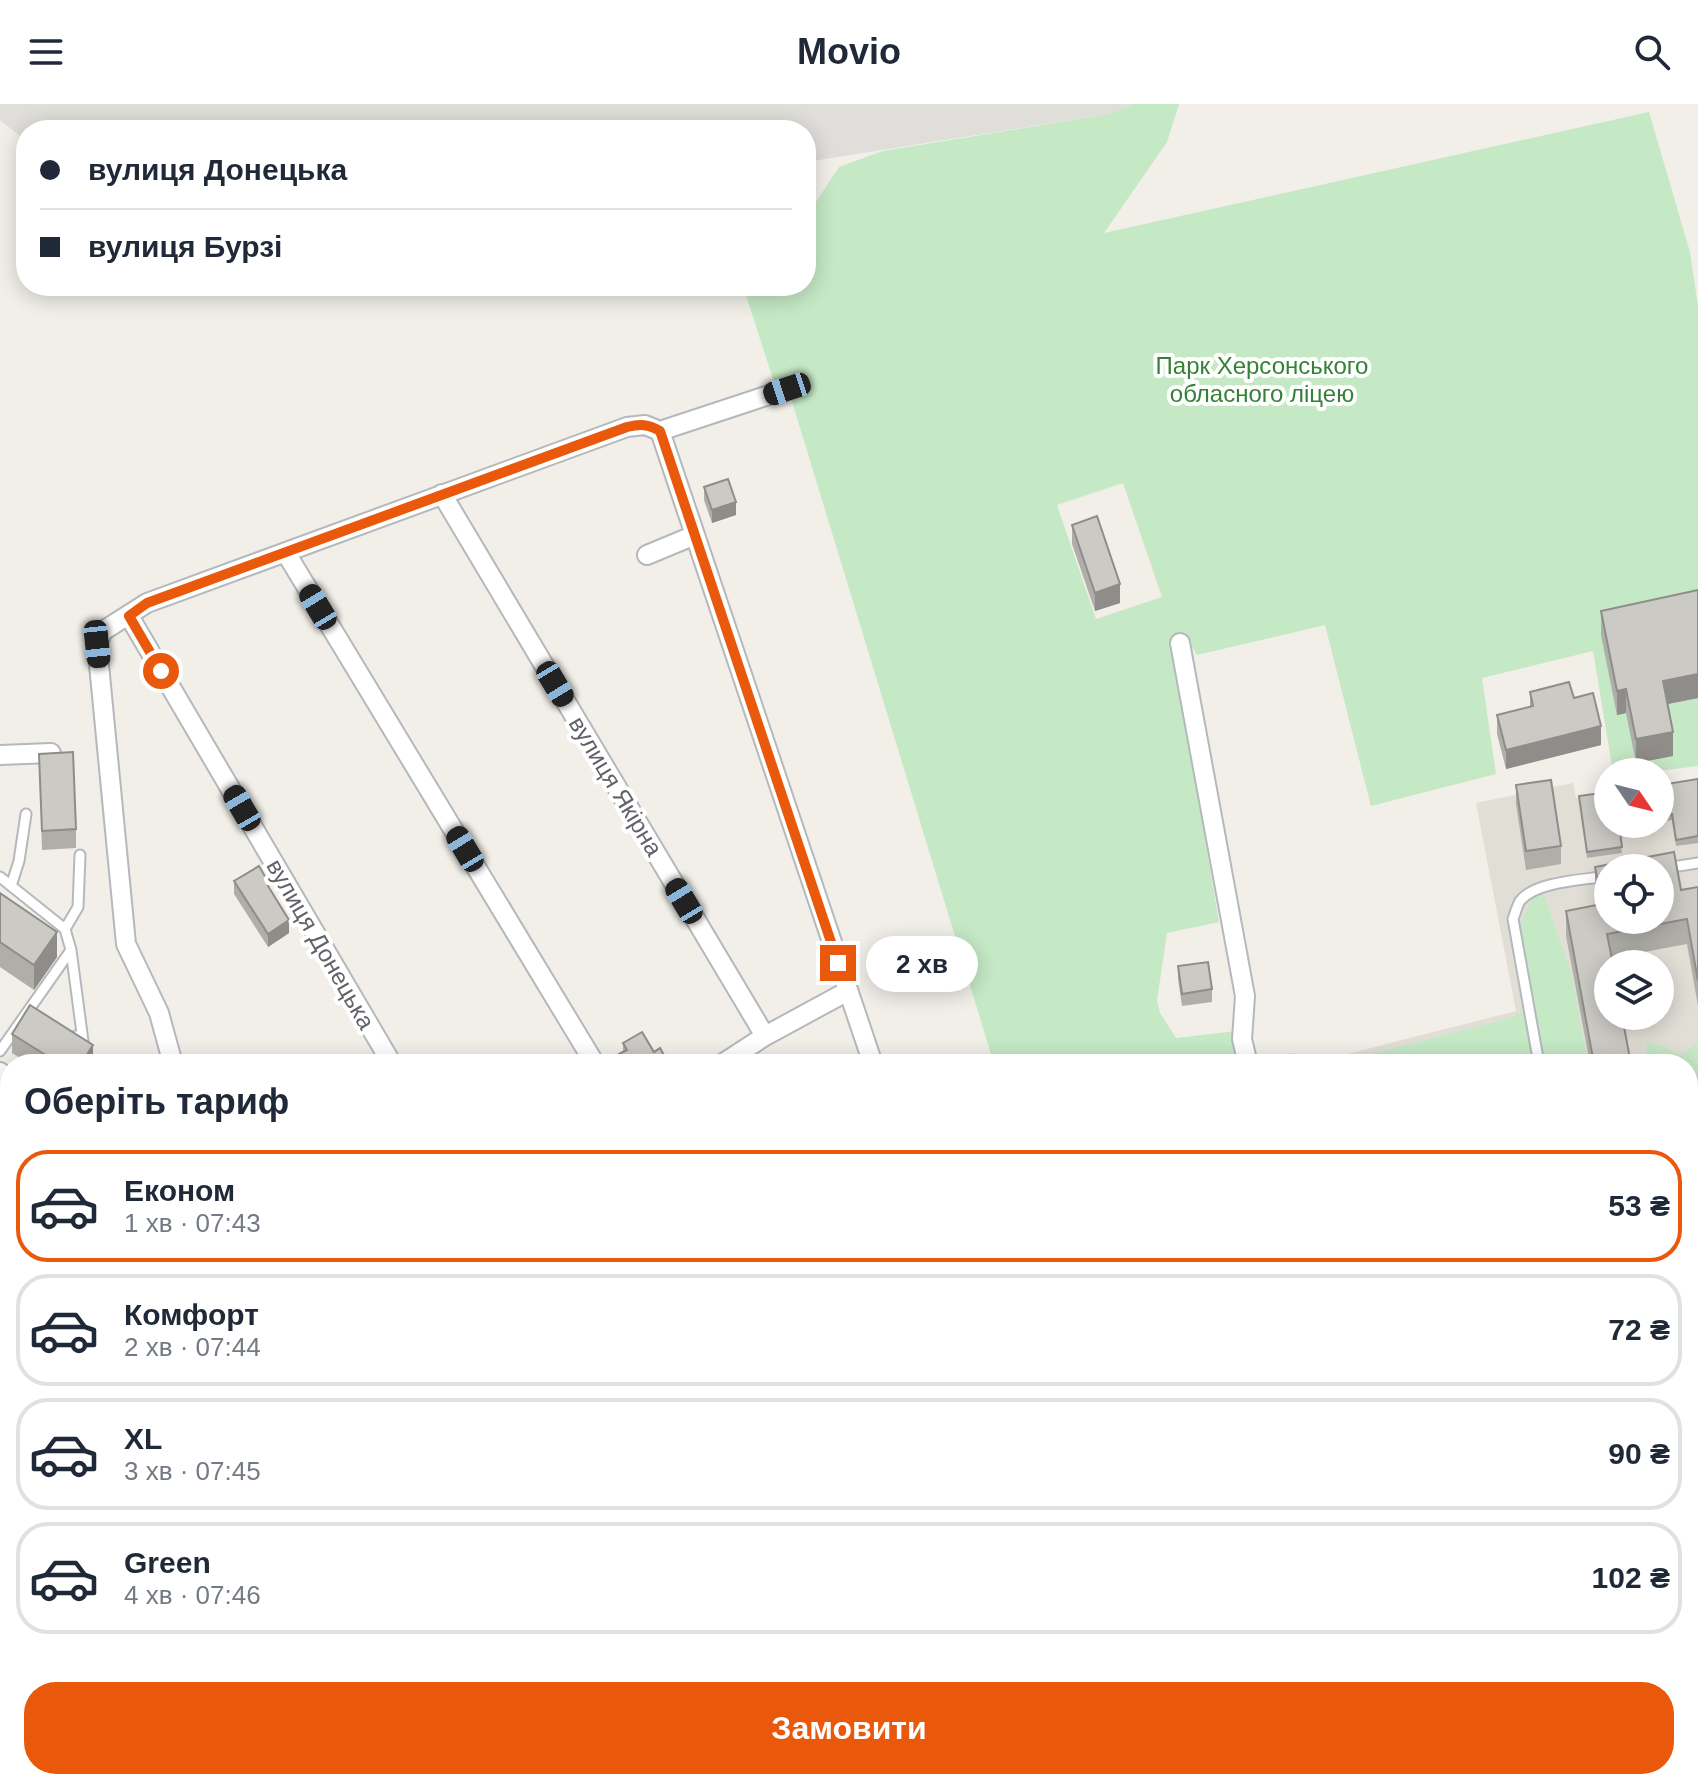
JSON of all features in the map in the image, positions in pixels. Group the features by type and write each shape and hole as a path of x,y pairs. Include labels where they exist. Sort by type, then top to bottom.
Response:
{"street":[{"path":"169,1054 159,1013 126,944 97,644 103,631 147,603 627,427 645,425 660,431 787,389"},
{"path":"660,431 870,1054"},
{"name":"вулиця Якірна","path":"442,494 765,1036"},
{"path":"647,555 695,535"},
{"path":"286,553 589,1054"},
{"name":"вулиця Донецька","path":"129,616 386,1054"},
{"path":"1180,643 1245,996 1242,1039 1246,1054"},
{"path":"0,755 51,753"},
{"path":"737,1054 848,991"}],"lane":[{"path":"11,886 19,861 26,814"},
{"path":"65,929 78,907 80,855"},
{"path":"1674,867 1698,863"},
{"path":"0,877 65,929 71,950 83,1041 70,1032"},
{"path":"1537,1054 1513,919 1520,901 1533,890 1594,879"},
{"path":"0,1051 71,950"},
{"path":"32,1006 45,1015"}],"shaded area":[{"path":"0,104 1134,104 1109,114 816,160 816,120 16,120 16,133 0,120"},
{"path":"1698,778 1698,1054 1347,1054 1516,1011 1476,803 1573,783 1576,798 1594,795 1594,838 1674,838 1674,782"}],"green space":[{"name":"Парк Херсонського обласного ліцею","path":"1134,104 1179,104 1167,142 1104,233 1649,112 1690,252 1698,306 1698,766 1674,769 1674,758 1611,758 1593,651 1482,678 1496,774 1371,806 1325,625 1197,655 1182,631 1172,644 1219,922 1167,933 1157,1000 1160,1013 1176,1038 1236,1031 1236,1054 991,1054 790,395 798,392 795,380 775,385 746,296 816,296 816,202 839,167 883,151 1109,114","holes":["1123,483 1162,597 1096,619 1057,505"]},
{"path":"1543,894 1571,973 1586,1054 1371,1054 1512,1018 1525,1009 1521,923 1533,896"},
{"path":"1646,1042 1666,1047 1678,1054 1647,1054"},
{"path":"1698,1042 1698,1054 1683,1054"}],"building":[{"path":"728,479 736,502 712,510 704,487"},
{"path":"1097,516 1120,584 1095,593 1072,525"},
{"path":"1698,590 1698,674 1663,681 1673,732 1636,739 1626,689 1617,691 1601,611"},
{"path":"1569,682 1574,698 1593,693 1601,726 1506,750 1497,715 1533,706 1530,692"},
{"path":"73,752 76,829 42,831 39,754"},
{"path":"1698,779 1698,836 1676,840 1674,783"},
{"path":"1551,780 1561,846 1526,851 1516,785"},
{"path":"1594,794 1594,838 1621,838 1622,847 1587,852 1579,796"},
{"path":"1674,852 1681,890 1698,887 1698,981 1687,919 1674,921 1674,854 1663,854"},
{"path":"259,866 289,920 268,934 234,881"},
{"path":"0,893 57,932 34,965 0,942"},
{"path":"1594,906 1594,934 1607,934 1610,950 1594,950 1594,1030 1625,1030 1629,1054 1592,1054 1566,911"},
{"path":"1208,962 1212,989 1182,994 1178,966"},
{"path":"30,1005 93,1045 87,1054 44,1054 12,1034"},
{"path":"642,1032 654,1052 660,1048 663,1054 619,1054 627,1050 623,1043"}],"route":[{"path":"161,671 129,616 147,603 627,427 652,426 660,431 838,963"}]}
